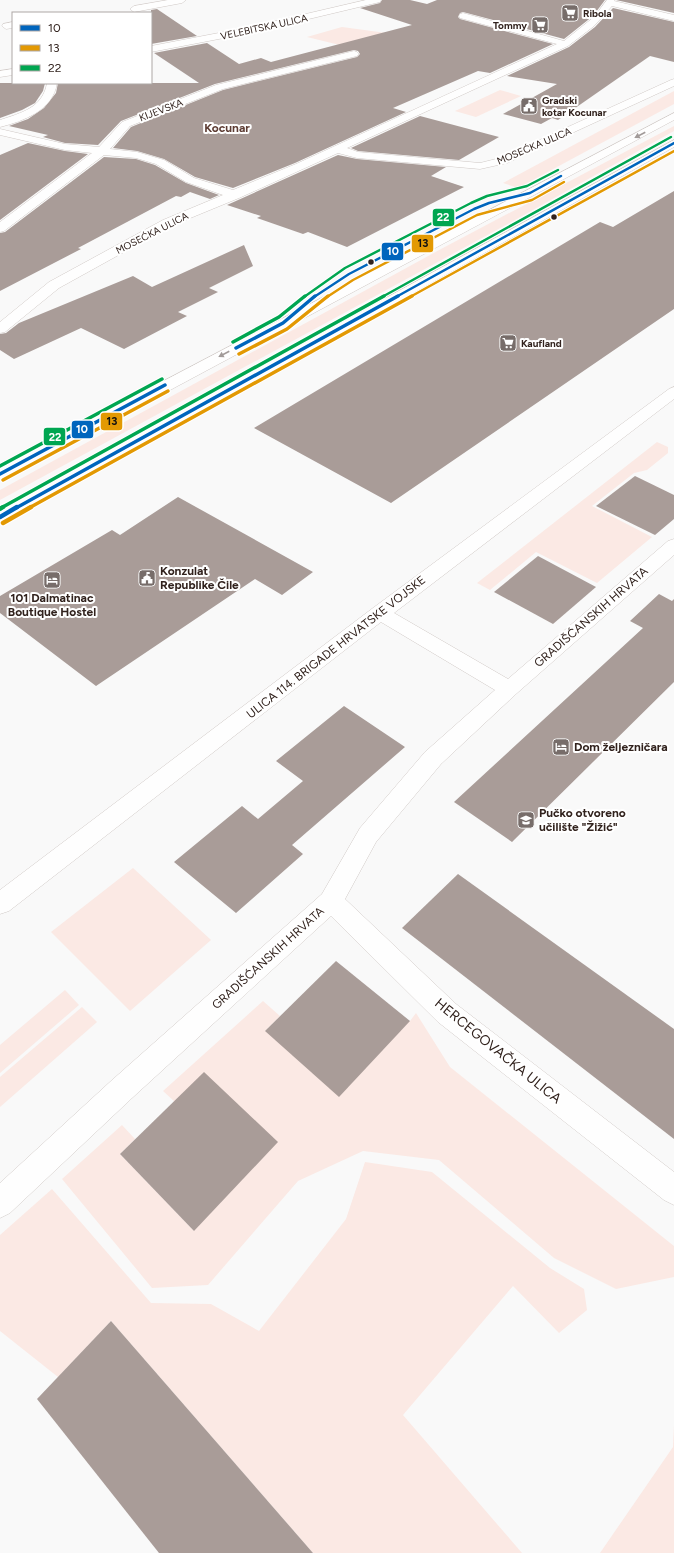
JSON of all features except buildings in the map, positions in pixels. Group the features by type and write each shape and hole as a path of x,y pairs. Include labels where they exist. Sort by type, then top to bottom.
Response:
{"street":[{"path":"134,9 182,0"},
{"name":"VELEBITSKA ULICA","path":"152,50 250,30 377,0"},
{"path":"610,1 674,18"},
{"name":"MOSEĆKA ULICA","path":"0,328 54,285 167,223 235,195 564,44 576,37 591,24 610,1"},
{"path":"463,16 511,28 564,44"},
{"name":"KIJEVSKA","path":"0,228 102,152 126,124 220,87 354,54"},
{"path":"0,74 12,72"},
{"name":"MOSEĆKA ULICA","path":"337,149 357,155 480,166 503,161 674,82"},
{"path":"0,124 32,112 49,99 52,84"},
{"path":"0,474 674,116"},
{"path":"0,132 35,141 102,152 137,155 160,162 190,180 235,195"},
{"path":"0,517 674,143"},
{"name":"ULICA 114. BRIGADE HRVATSKE VOJSKE","path":"0,904 209,746 380,613 674,392"},
{"name":"GRADIŠĆANSKIH HRVATA","path":"0,1203 121,1090 331,901 368,835 433,758 509,689 674,545"},
{"path":"380,613 509,689"},
{"name":"HERCEGOVAČKA ULICA","path":"331,901 447,1013 674,1190"}],"shaded area":[{"path":"342,27 394,34 356,49 307,37"},
{"path":"500,90 521,96 476,117 455,111"},
{"path":"674,91 674,104 518,188 503,183"},
{"path":"674,126 674,131 515,220 0,500 0,490 441,249"},
{"path":"657,442 668,447 668,453 647,470 634,473 592,506 652,537 597,583 536,552 490,590 477,583"},
{"path":"133,868 211,940 130,1011 51,932"},
{"path":"65,990 79,1005 0,1073 0,1045"},
{"path":"263,1001 280,1016 265,1031 410,1021 416,1013 450,1067 674,1246 674,1277 616,1289 554,1258 439,1160 363,1151 298,1181 208,1285 152,1288 62,1179 122,1125 135,1139 120,1154 194,1231 175,1102 163,1091"},
{"path":"82,1007 97,1022 0,1107 0,1077"},
{"path":"365,1162 432,1172 550,1268 584,1289 587,1310 559,1333 513,1286 403,1415 522,1553 313,1553 111,1321 58,1377 0,1331 0,1235 52,1189 151,1303 211,1304 259,1331 346,1219"},
{"path":"674,1425 674,1553 600,1553 673,1447"}],"transit line":[{"name":"22","path":"0,509 671,137"},
{"name":"10","path":"0,517 674,143"},
{"name":"13","path":"3,523 674,151"},
{"name":"22","path":"233,342 279,317 314,289 345,268 471,203 487,196 527,186 558,170"},
{"name":"10","path":"236,348 283,323 318,294 349,274 474,209 489,203 530,193 561,176"},
{"name":"13","path":"239,354 287,329 322,300 353,280 477,215 532,200 564,182"},
{"name":"22","path":"0,466 162,379"},
{"name":"10","path":"0,474 165,385"},
{"name":"13","path":"3,480 168,391"}],"place":[{"name":"Ribola","path":"570,13"},
{"name":"Tommy","path":"540,25"},
{"name":"Gradski kotar Kocunar","path":"529,106"},
{"name":"Kaufland","path":"508,343"},
{"name":"Konzulat Republike Čile","path":"147,578"},
{"name":"101 Dalmatinac Boutique Hostel","path":"52,580"},
{"name":"Dom željezničara","path":"561,747"},
{"name":"Pučko otvoreno učilište \"Žižić\"","path":"526,820"}],"district":[{"name":"Kocunar","path":"227,128"}]}
